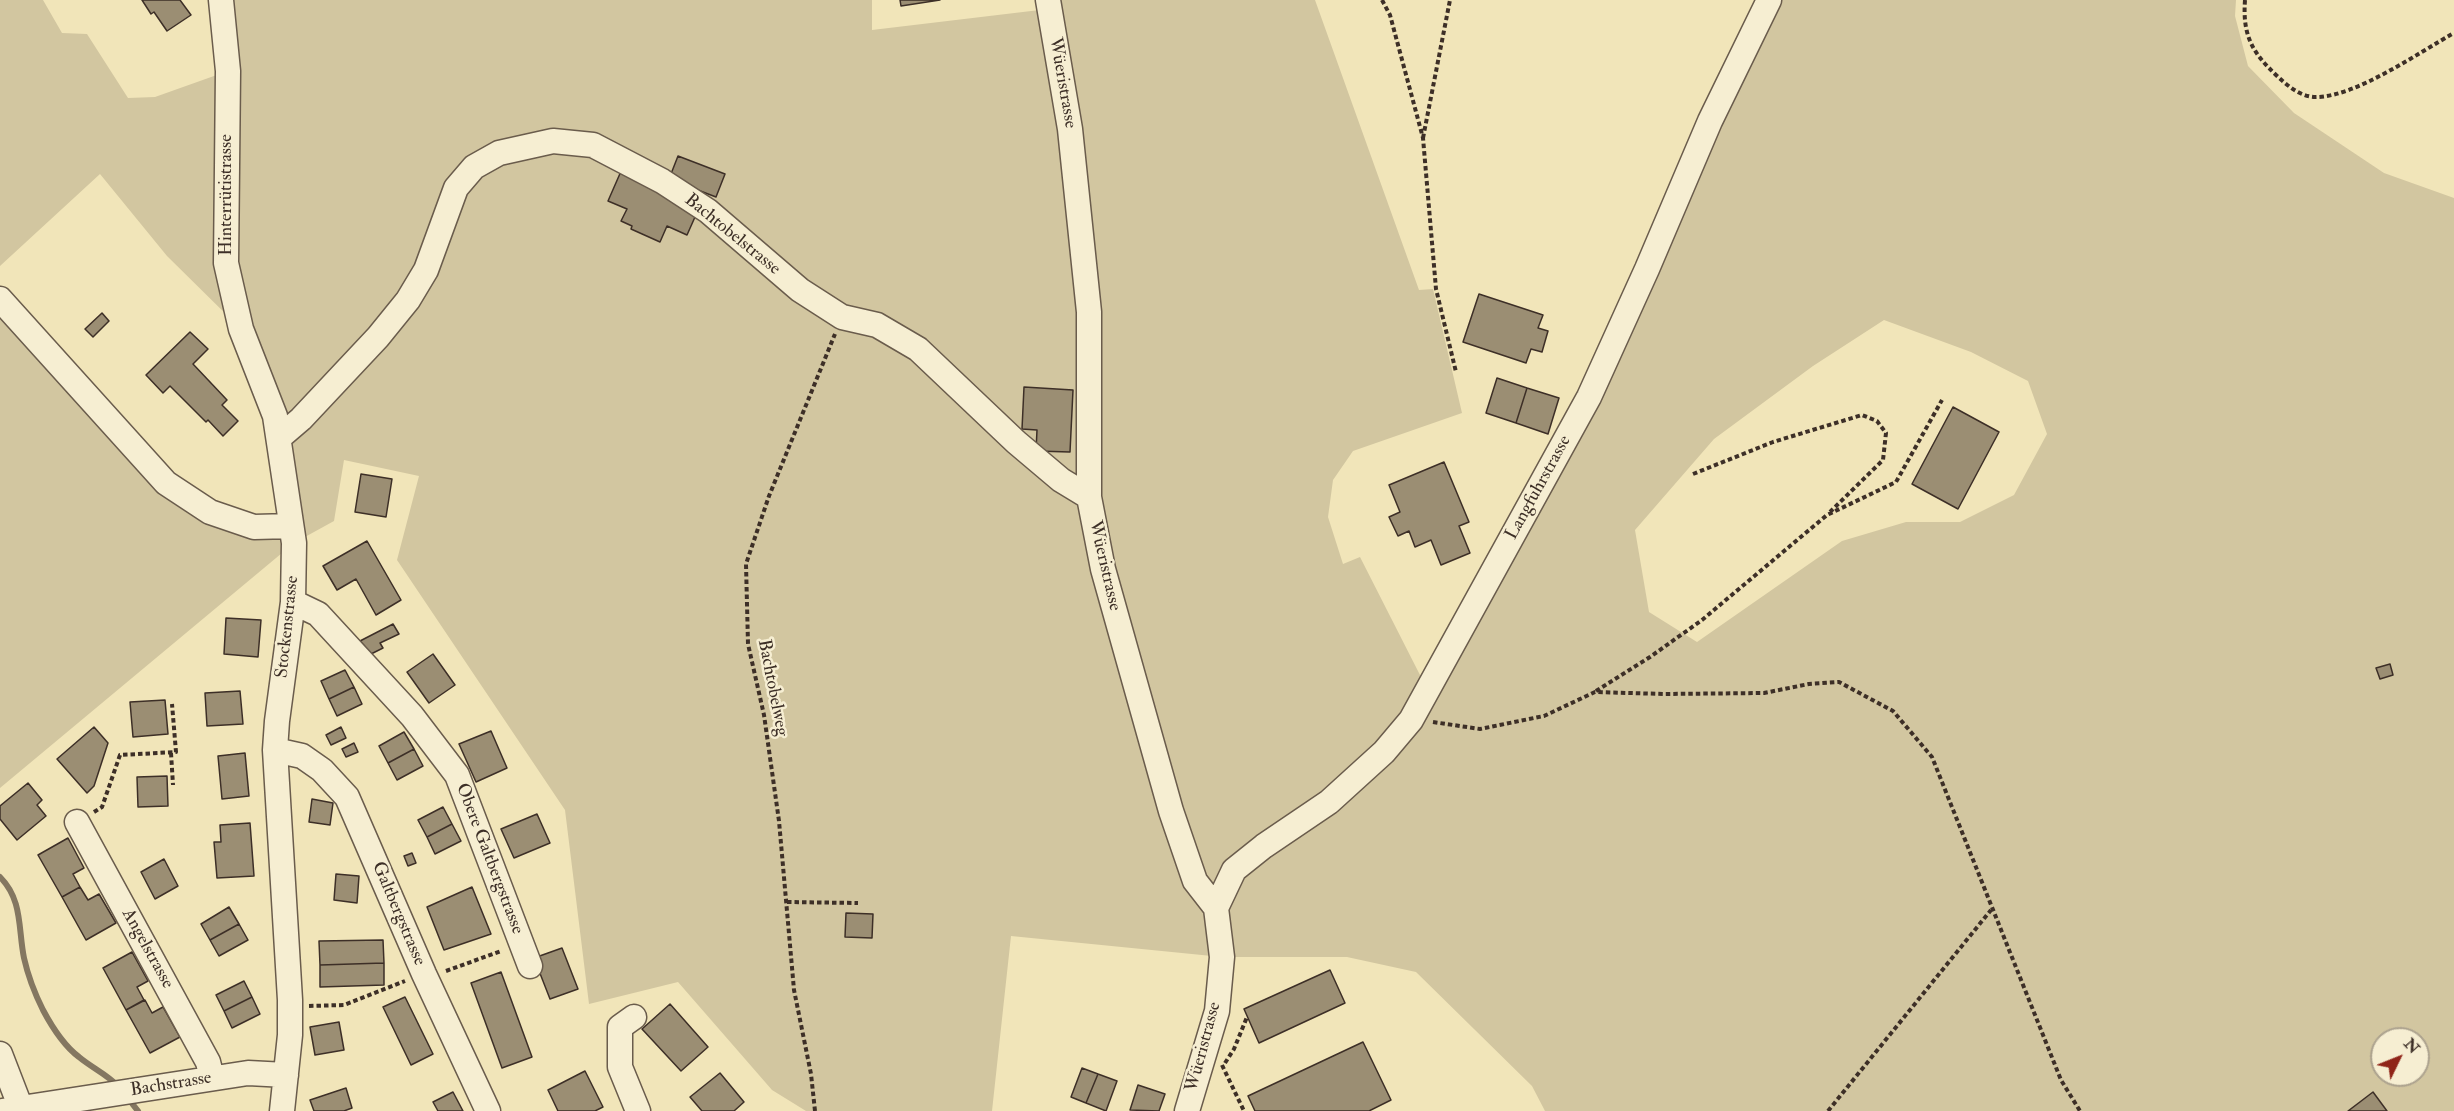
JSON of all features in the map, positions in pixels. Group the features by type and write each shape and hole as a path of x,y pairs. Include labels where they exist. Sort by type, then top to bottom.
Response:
{"street":[{"name":"Hinterrütistrasse","path":"221,0 228,71 226,263 242,329 275,416 280,437 291,526"},
{"name":"Wüeristrasse","path":"1048,0 1070,129 1089,312 1089,497 1102,569 1171,811 1195,881 1216,908 1222,957 1215,1053 1187,1111"},
{"name":"Langfuhrstrasse","path":"1216,908 1234,870 1264,846 1329,802 1384,752 1411,720 1588,397 1647,269 1710,121 1769,0"},
{"name":"Bachtobelstrasse","path":"280,437 309,411 378,337 408,300 426,270 456,188 474,167 499,153 553,141 593,146 662,181 708,211 800,290 842,317 877,325 918,349 1034,457 1061,480 1089,497"},
{"path":"0,299 166,483 210,512 254,527 291,526"},
{"name":"Stockenstrasse","path":"282,1111 290,1005 275,750 293,602 294,543 291,526"},
{"name":"Obere Galtbergstrasse","path":"293,602 318,614 412,716 457,775 526,955"},
{"name":"Galtbergstrasse","path":"275,750 302,756 322,770 347,797 425,976 488,1111"},
{"name":"Angelstrasse","path":"77,822 208,1062 212,1078"},
{"path":"634,1017 620,1027 620,1067 638,1111"},
{"path":"0,1053 15,1110"},
{"name":"Bachstrasse","path":"15,1110 248,1073 286,1075"}],"path":[{"path":"1382,0 1390,15 1423,138 1436,289 1456,372"},
{"path":"1423,138 1450,0"},
{"path":"2245,0 2243,22 2256,55 2286,86 2316,98 2354,88 2454,33"},
{"name":"Bachtobelweg","path":"815,1111 811,1074 794,990 779,821 764,715 748,644 746,564 769,496 842,317"},
{"path":"1827,515 1896,482 1942,400"},
{"path":"1411,720 1480,729 1544,716 1595,692 1702,620 1827,515 1883,460 1886,433 1877,421 1862,415 1773,442 1693,474"},
{"path":"1595,692 1764,693 1809,684 1839,682 1893,711 1932,757 1991,910 2061,1080 2080,1111"},
{"path":"77,822 102,807 120,755 176,752 172,704"},
{"path":"171,753 173,785"},
{"path":"787,902 858,903"},
{"path":"1828,1111 1991,910"},
{"path":"290,1005 344,1005 425,976 526,955"},
{"path":"1223,1066 1234,1049 1247,1017"},
{"path":"1215,1053 1244,1111"},
{"path":"1215,1053 1223,1066"}],"shaded area":[{"path":"0,0 43,0 62,33 87,34 128,98 155,97 228,71 221,0 872,0 872,30 1048,9 1048,0 1315,0 1419,290 1433,289 1462,413 1353,451 1333,480 1328,517 1343,564 1360,557 1421,677 1431,685 1589,397 1769,0 2236,0 2235,16 2248,66 2294,113 2384,173 2454,198 2454,1111 1545,1111 1532,1086 1416,972 1347,957 1222,957 1011,936 992,1111 806,1111 772,1090 678,982 589,1004 565,810 397,560 419,476 344,460 334,521 294,543 0,788 0,299 210,512 291,526 241,329 167,256 100,174 0,266","holes":["1884,320 1971,352 2028,381 2047,434 2014,495 1960,522 1906,522 1842,541 1697,642 1649,612 1635,530 1714,439 1813,366"]}],"building":[{"path":"142,0 180,0 191,15 167,31 154,12 151,14"},
{"path":"900,0 940,0 901,6"},
{"path":"678,156 725,174 716,197 669,179"},
{"path":"622,169 699,208 687,235 667,226 660,242 631,229 632,226 621,221 627,209 608,201"},
{"path":"1479,294 1543,315 1538,328 1548,331 1542,352 1531,349 1526,363 1463,342"},
{"path":"102,313 109,321 93,337 85,329"},
{"path":"190,332 208,349 193,364 227,400 222,405 238,421 223,436 170,386 163,393 146,375"},
{"path":"1497,378 1527,388 1516,423 1486,413"},
{"path":"1024,387 1073,390 1070,452 1036,451 1037,430 1022,429"},
{"path":"1527,388 1559,398 1548,434 1516,423"},
{"path":"1953,407 1999,432 1958,509 1912,484"},
{"path":"1444,462 1469,522 1459,526 1470,553 1441,565 1431,540 1415,547 1409,531 1398,536 1389,517 1400,512 1389,485"},
{"path":"361,474 392,479 386,517 355,512"},
{"path":"367,541 401,600 376,615 356,579 337,590 323,566"},
{"path":"226,618 261,620 258,657 224,654"},
{"path":"393,624 399,634 380,643 383,648 371,654 360,641"},
{"path":"433,654 455,685 429,703 407,672"},
{"path":"2390,664 2393,675 2380,679 2376,668"},
{"path":"345,670 354,687 329,699 321,681"},
{"path":"354,687 362,704 337,716 329,699"},
{"path":"240,691 243,724 207,726 205,693"},
{"path":"165,700 168,734 133,737 130,702"},
{"path":"94,727 108,743 94,786 87,793 57,759"},
{"path":"341,727 346,738 331,745 326,735"},
{"path":"491,731 507,768 476,782 459,744"},
{"path":"404,732 414,749 388,763 379,746"},
{"path":"354,743 358,752 346,757 342,749"},
{"path":"414,749 423,766 397,780 388,763"},
{"path":"245,753 249,796 222,799 218,756"},
{"path":"167,776 168,806 138,807 137,777"},
{"path":"28,783 42,800 37,805 46,816 17,840 0,819 0,806"},
{"path":"312,799 333,803 330,825 309,822"},
{"path":"443,807 452,824 427,837 418,820"},
{"path":"537,814 550,843 514,858 501,829"},
{"path":"250,823 254,876 217,878 214,842 221,842 220,825"},
{"path":"452,824 461,841 435,854 427,837"},
{"path":"68,838 84,868 73,874 80,887 62,897 38,855"},
{"path":"412,853 416,863 408,866 404,856"},
{"path":"164,859 178,886 155,899 141,872"},
{"path":"336,874 359,876 357,903 334,900"},
{"path":"80,887 88,900 99,894 116,923 86,940 62,897"},
{"path":"472,887 491,934 444,950 427,907"},
{"path":"229,907 239,924 210,940 201,924"},
{"path":"846,913 873,914 872,938 845,937"},
{"path":"239,924 248,940 219,956 210,940"},
{"path":"383,940 384,963 320,965 319,941"},
{"path":"562,948 578,989 550,999 534,958"},
{"path":"132,952 148,981 137,987 144,1000 126,1010 103,968"},
{"path":"384,963 384,985 320,987 320,965"},
{"path":"1330,970 1345,1003 1259,1043 1244,1009"},
{"path":"501,972 532,1057 502,1068 471,983"},
{"path":"244,981 252,997 224,1011 216,995"},
{"path":"252,997 260,1014 232,1028 224,1011"},
{"path":"405,997 433,1054 411,1065 383,1007"},
{"path":"145,1000 152,1013 163,1007 180,1037 150,1053 126,1010"},
{"path":"670,1004 708,1047 681,1071 642,1029"},
{"path":"339,1022 344,1050 315,1055 310,1027"},
{"path":"1363,1042 1391,1100 1369,1111 1255,1111 1248,1096"},
{"path":"1082,1068 1098,1074 1086,1103 1071,1097"},
{"path":"585,1071 603,1107 595,1111 558,1111 548,1090"},
{"path":"720,1073 744,1102 734,1111 702,1111 690,1097"},
{"path":"1098,1074 1117,1081 1106,1111 1086,1103"},
{"path":"1138,1085 1165,1094 1159,1111 1130,1110"},
{"path":"346,1088 352,1108 344,1111 314,1111 310,1100"},
{"path":"453,1092 463,1111 438,1111 433,1102"},
{"path":"2373,1092 2387,1111 2348,1111"}],"waterway":[{"path":"0,877 13,895 26,965 46,1016 58,1035 73,1052 119,1087"},
{"path":"127,1097 138,1111"}]}
